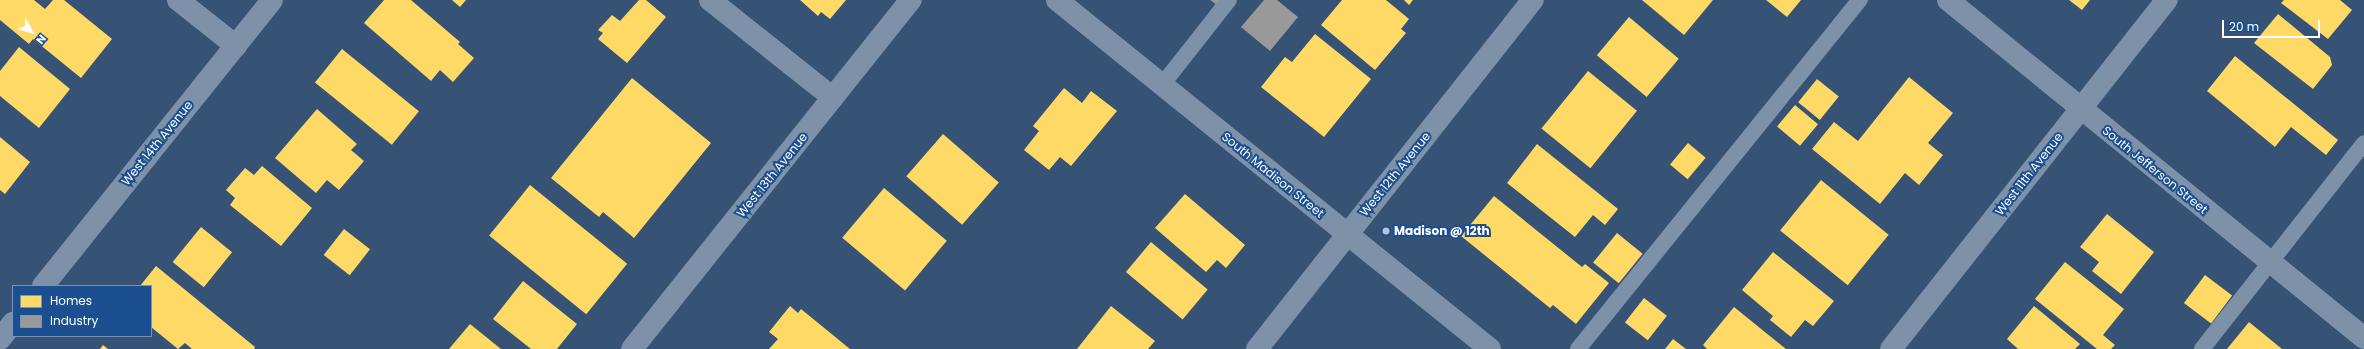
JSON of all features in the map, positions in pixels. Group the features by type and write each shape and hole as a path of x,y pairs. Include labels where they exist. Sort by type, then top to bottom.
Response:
{"street":[{"path":"178,0 236,46"},
{"name":"West 14th Avenue","path":"44,285 272,0"},
{"path":"710,0 833,98"},
{"name":"West 13th Avenue","path":"632,349 911,0"},
{"name":"South Madison Street","path":"1057,0 1490,349"},
{"name":"West 12th Avenue","path":"1257,349 1533,0"},
{"name":"South Jefferson Street","path":"1948,0 2081,110 2364,338"},
{"name":"West 11th Avenue","path":"1891,349 2167,0"},
{"path":"0,339 12,324"}],"lane":[{"path":"1162,85 1229,0"},
{"path":"1578,349 1860,0"},
{"path":"2202,349 2364,143"}],"building: Homes":[{"path":"0,0 34,0 45,9 53,0 64,0 112,39 81,78 33,39 29,44 0,20"},
{"path":"384,0 411,0 460,42 458,44 474,58 453,82 440,70 431,81 364,23"},
{"path":"452,0 466,0 460,7"},
{"path":"639,0 646,0 666,17 627,63 598,39 603,33 598,30 612,15 620,21"},
{"path":"800,0 846,0 830,19 821,12 818,16"},
{"path":"1342,0 1386,0 1409,19 1401,29 1406,33 1375,70 1321,25"},
{"path":"1404,0 1413,0 1409,5"},
{"path":"1642,0 1713,0 1684,35"},
{"path":"1766,0 1801,0 1787,17"},
{"path":"2069,0 2090,0 2082,10"},
{"path":"2284,0 2340,0 2352,10 2328,39 2281,3"},
{"path":"2278,14 2330,57 2332,65 2313,89 2254,43"},
{"path":"1629,17 1679,59 1647,97 1597,55"},
{"path":"1315,34 1371,79 1324,137 1261,87 1285,57 1292,62"},
{"path":"19,47 70,89 39,128 0,96 0,71"},
{"path":"342,49 419,111 392,145 315,82"},
{"path":"2235,56 2338,140 2326,155 2291,127 2275,147 2207,91"},
{"path":"1588,71 1637,111 1590,168 1541,129"},
{"path":"1909,77 1953,113 1928,143 1943,155 1919,185 1905,173 1880,204 1812,149 1834,122 1858,141"},
{"path":"632,78 711,143 634,238 603,212 599,217 551,178"},
{"path":"1817,79 1839,97 1820,120 1798,102"},
{"path":"1064,88 1082,103 1091,91 1117,111 1071,166 1060,157 1049,170 1024,150 1039,131 1033,126"},
{"path":"1795,105 1818,124 1800,146 1777,126"},
{"path":"317,109 357,144 351,150 364,161 339,190 327,180 316,193 275,158"},
{"path":"943,134 999,183 962,225 906,176"},
{"path":"0,137 30,162 5,194 0,190"},
{"path":"1688,143 1706,158 1688,179 1670,164"},
{"path":"1537,144 1618,209 1605,225 1593,215 1575,237 1507,183"},
{"path":"262,166 312,208 281,246 230,205 235,198 226,190 245,168 254,175"},
{"path":"1821,180 1889,235 1848,285 1780,231"},
{"path":"530,185 627,264 586,314 489,236"},
{"path":"884,188 947,241 905,291 842,238"},
{"path":"1185,194 1245,245 1226,268 1217,260 1206,272 1155,228"},
{"path":"1494,196 1582,267 1585,264 1609,283 1576,324 1553,305 1550,308 1461,236"},
{"path":"2107,214 2154,252 2121,294 2092,271 2099,262 2080,247"},
{"path":"201,227 232,252 204,287 173,262"},
{"path":"344,229 370,249 350,275 324,255"},
{"path":"1617,233 1643,254 1619,283 1593,263"},
{"path":"1151,242 1208,290 1183,319 1126,272"},
{"path":"1773,252 1834,301 1813,326 1805,320 1791,337 1770,320 1773,316 1742,290"},
{"path":"2065,262 2124,309 2103,335 2115,345 2111,349 2097,349 2035,299"},
{"path":"156,266 255,347 254,349 192,349 185,343 178,349 152,328 152,285 141,285"},
{"path":"2205,275 2232,295 2211,323 2184,303"},
{"path":"523,281 577,324 557,349 531,349 493,319"},
{"path":"1644,298 1667,316 1648,340 1625,322"},
{"path":"790,306 798,313 801,309 850,349 769,349 778,339 769,332"},
{"path":"1111,306 1155,341 1148,349 1077,349"},
{"path":"2034,306 2080,344 2075,349 2018,349 2007,339"},
{"path":"1734,307 1786,349 1707,349 1703,345"},
{"path":"2249,322 2282,349 2227,349"},
{"path":"470,324 501,349 449,349"},
{"path":"1673,339 1686,349 1665,349"},
{"path":"103,345 108,349 100,349"}],"building: Industry":[{"path":"1210,0 1221,0 1217,5"},
{"path":"1264,0 1277,0 1298,17 1270,51 1241,27"}],"place":[{"name":"Madison @ 12th","path":"1386,231"}]}
